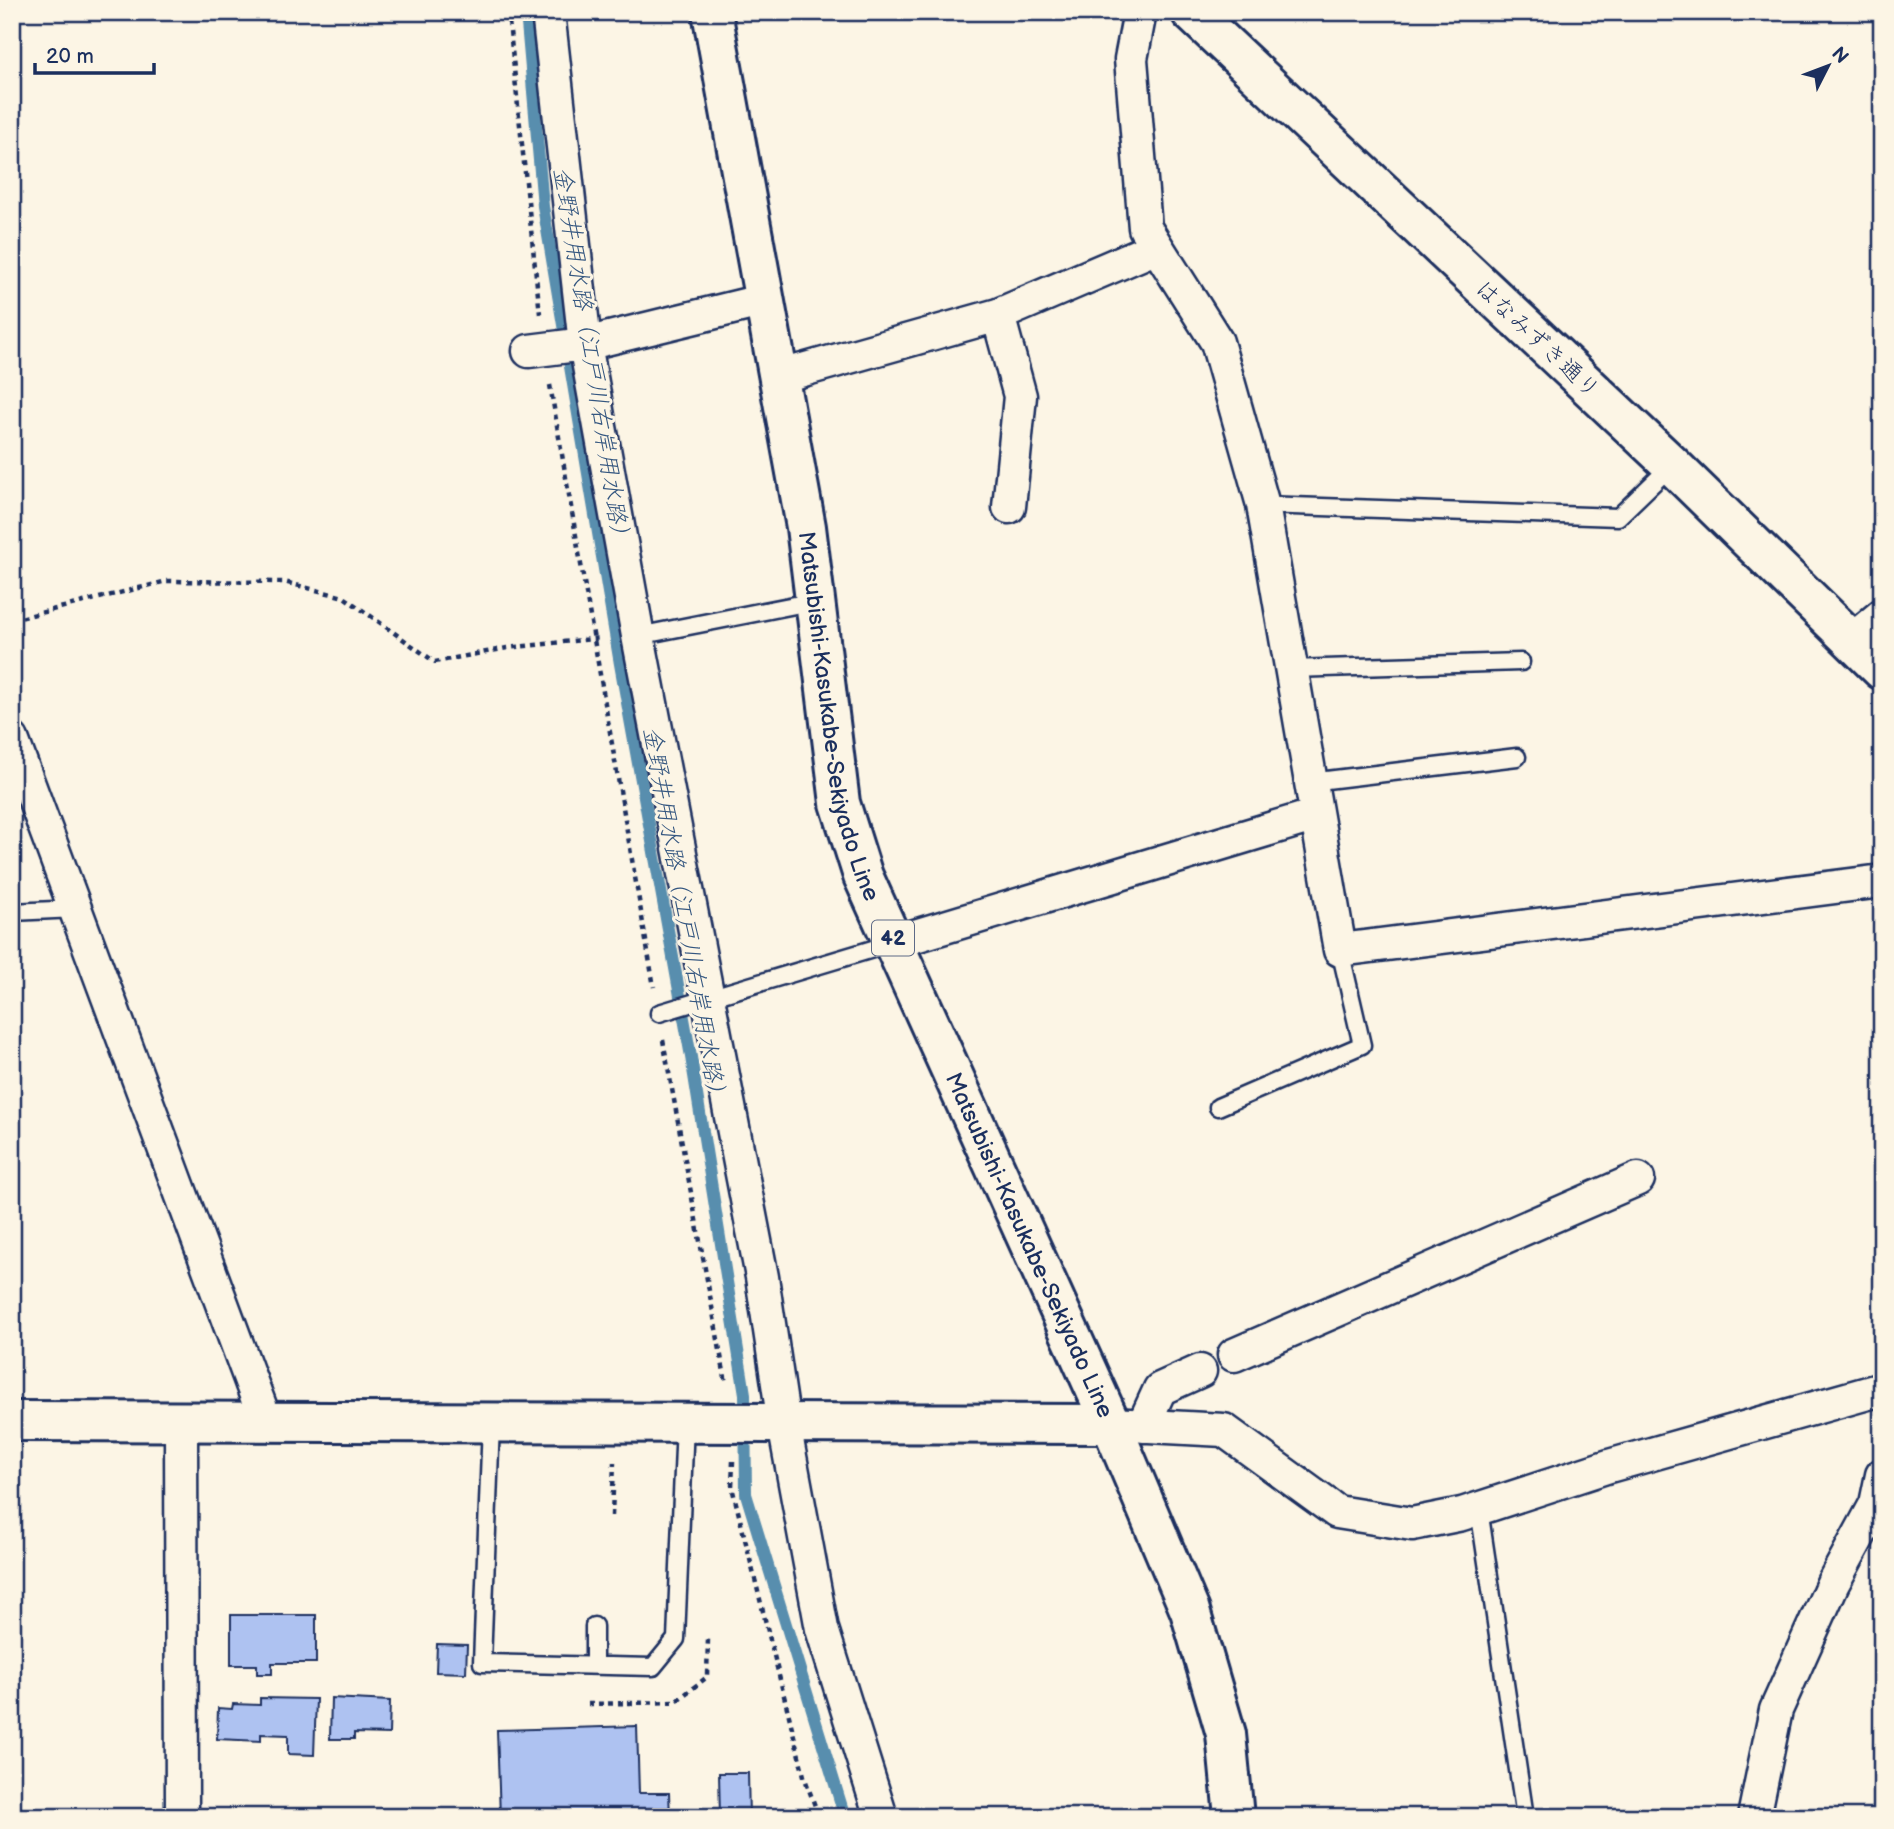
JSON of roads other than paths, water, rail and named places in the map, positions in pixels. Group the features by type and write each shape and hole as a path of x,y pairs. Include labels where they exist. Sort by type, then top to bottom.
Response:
{"street":[{"path":"548,12 583,344 762,1277 757,1424 881,1817"},
{"name":"Matsubishi-Kasukabe-Sekiyado Line","path":"712,12 806,527 840,803 863,876 1127,1425 1190,1611 1226,1734 1234,1817"},
{"path":"1140,12 1131,59 1145,228 1217,342 1263,505 1340,950 1882,881"},
{"name":"はなみずき通り","path":"1191,12 1672,465 1882,670"},
{"path":"778,377 998,315 1157,247"},
{"path":"540,350 583,344 765,300"},
{"path":"998,315 1020,396 1009,507"},
{"path":"1852,640 1882,615"},
{"path":"12,739 266,1422"},
{"path":"895,942 1316,815"},
{"path":"1234,1355 1638,1179"},
{"path":"1127,1425 1160,1389 1200,1371"},
{"path":"12,1421 1127,1425 1224,1430 1336,1512 1412,1524 1479,1508 1609,1466 1882,1390"},
{"path":"181,1423 182,1817"},
{"path":"1754,1817 1776,1710 1833,1583 1876,1504 1882,1475"}],"lane":[{"path":"1263,505 1618,517 1672,465"},
{"path":"638,636 815,601"},
{"path":"1291,669 1521,662"},
{"path":"1310,782 1517,757"},
{"path":"12,912 76,909"},
{"path":"660,1012 895,942"},
{"path":"1218,1107 1362,1045 1340,950"},
{"path":"491,1423 482,1663 653,1667 676,1639 685,1423"},
{"path":"1479,1508 1525,1817"},
{"path":"594,1626 594,1665"}],"waterway":[{"name":"金野井用水路（江戸川右岸用水路）","path":"526,12 543,206 620,664 691,1057 745,1394 746,1494 845,1817"}]}
